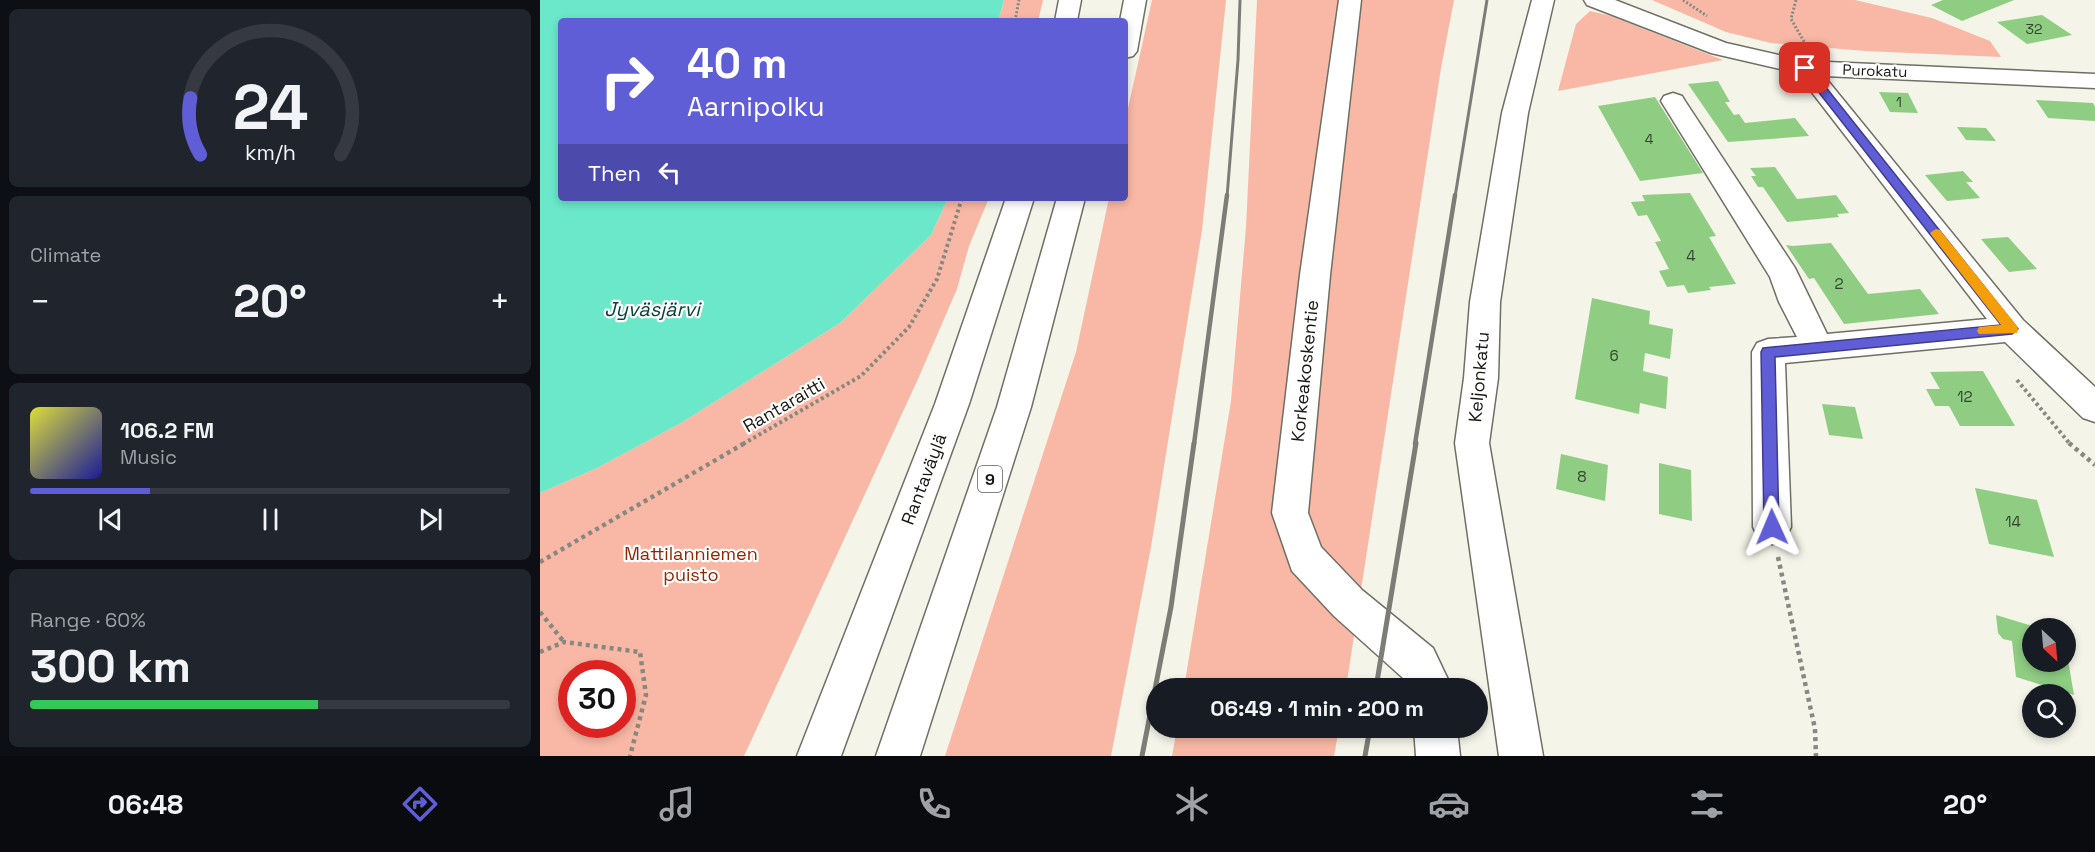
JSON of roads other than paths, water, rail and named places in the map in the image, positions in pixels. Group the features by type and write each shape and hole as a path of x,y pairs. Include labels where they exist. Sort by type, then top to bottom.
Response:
{"main road":[{"path":"1067,18 1070,0"},
{"path":"1128,36 1135,0"},
{"name":"Korkeakoskentie","path":"1350,0 1315,275 1290,513 1306,558 1348,603 1418,663 1426,678"},
{"name":"Keljonkatu","path":"1521,756 1472,442 1481,378 1485,302 1515,113 1543,0"},
{"name":"Purokatu","path":"1595,0 1719,48 1807,60 2095,81"},
{"path":"1807,60 2012,329 2095,408"},
{"path":"1673,101 1784,276 1794,302 1818,347"},
{"name":"Rantaväylä","path":"819,756 952,404 1019,201"},
{"name":"9","path":"898,756 1014,407 1070,201"},
{"path":"1772,527 1768,352 2012,329"},
{"path":"1437,738 1438,756"}],"water":[{"name":"Jyväsjärvi","path":"540,0 1004,0 999,18 558,18 558,201 947,201 931,235 840,323 681,423 597,468 540,493"}],"railway":[{"path":"1227,197 1238,60 1240,0"},
{"path":"1455,197 1487,0"},
{"path":"1194,444 1227,195"},
{"path":"1415,444 1455,195"},
{"path":"1142,756 1171,607 1194,443"},
{"path":"1378,678 1416,443"},
{"path":"1365,756 1368,738"}],"park label":[{"name":"Mattilanniemen puisto","path":"691,564"}]}
